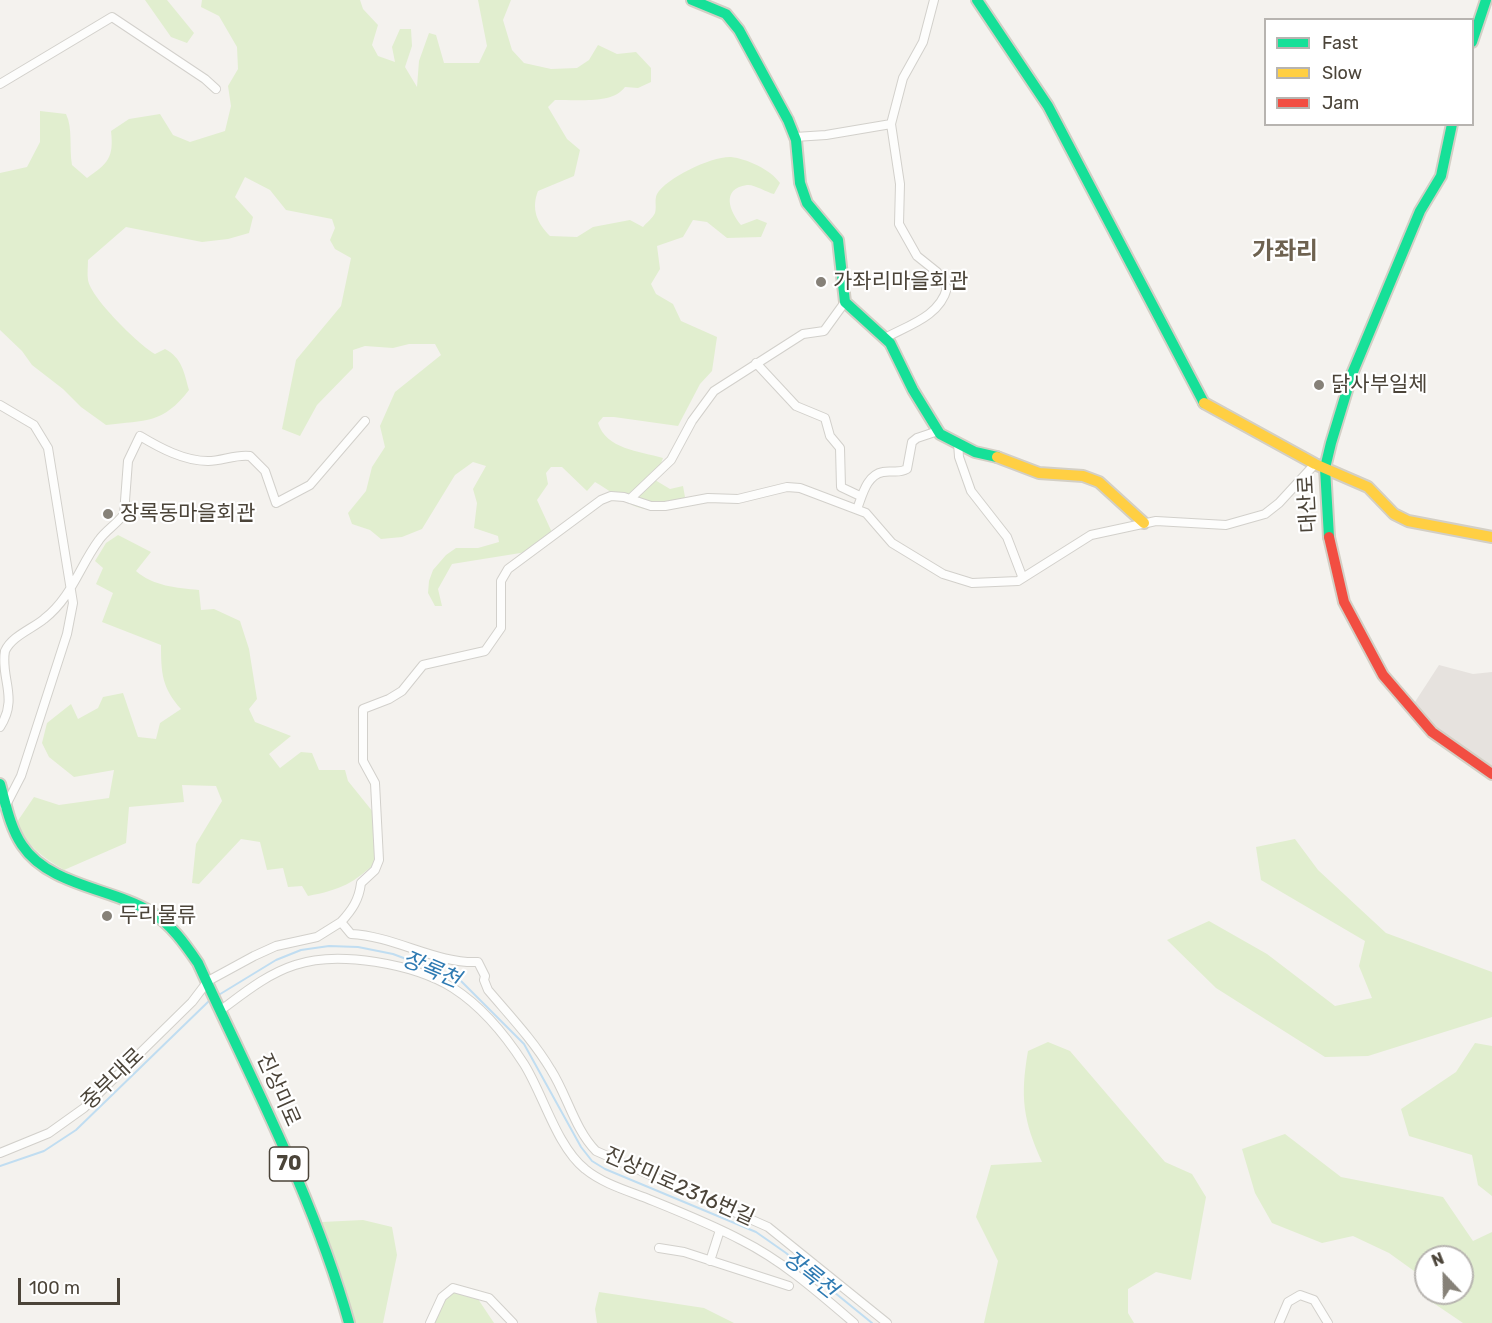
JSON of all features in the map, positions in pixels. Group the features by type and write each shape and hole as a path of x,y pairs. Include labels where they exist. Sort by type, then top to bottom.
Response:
{"street":[{"path":"692,0 726,14 752,50 795,137 800,183 807,203 838,240 845,302 885,338 938,431 958,443 992,457 1007,459 1039,473 1083,476 1099,482 1143,523"},
{"path":"885,338 925,317 945,298 947,288 937,272 917,256 899,224 900,184 891,124 903,78 923,42 934,0"},
{"path":"976,0 1048,106 1204,404 1320,466 1368,487 1394,514 1408,521 1492,537"},
{"path":"1474,39 1486,0"},
{"path":"0,84 112,17 205,79 216,89"},
{"path":"795,137 850,132 891,124"},
{"name":"대산로","path":"1452,126 1441,176 1420,211 1352,374 1320,466 1333,563 1344,602 1366,647 1393,689 1422,722 1441,740 1492,774"},
{"path":"630,499 670,460 692,421 714,391 803,334 824,331 845,302"},
{"path":"756,363 796,406 825,418 830,436 840,448 841,487 860,496"},
{"path":"0,405 34,425 48,448 72,590 72,613 65,641 21,776 5,808"},
{"path":"0,727 9,706 3,670 5,651 11,643 46,618 72,590 97,542 124,514 128,461 140,436 191,459 207,461 250,456 265,471 276,503 310,485 365,421"},
{"path":"857,509 860,496 869,480 876,475 907,469 912,442 938,431"},
{"path":"958,443 959,457 971,491 1007,537 1022,576"},
{"path":"209,983 269,949 317,937 342,922 360,894 361,883 375,870 379,860 375,783 363,761 363,709 402,691 423,665 485,651 501,628 501,581 508,570 601,500 611,496 630,499 651,507 708,498 738,499 787,487 800,488 857,509 875,520 892,543 944,574 972,583 1018,581 1022,576 1091,535 1143,523 1178,522 1226,525 1244,522 1264,514 1279,503 1320,466"},
{"name":"70","path":"0,784 5,808 17,840 34,859 68,880 126,900 152,913 181,939 209,983 221,1008"},
{"name":"진상미로2316번길","path":"342,922 351,934 380,938 467,962 478,962 485,976 484,980 488,990 535,1044 586,1138 596,1151 768,1227 887,1323"},
{"path":"221,1008 282,970 323,959 364,960 441,982 460,993 482,1012 515,1050 536,1085 568,1149 584,1169 605,1182 720,1230 771,1257 854,1323"},
{"name":"중부대로","path":"0,1153 49,1133 84,1108 209,983"},
{"name":"진상미로","path":"221,1008 327,1251 341,1288 349,1323"},
{"path":"710,1261 720,1230"},
{"path":"659,1248 684,1252 789,1286"},
{"path":"430,1323 442,1297 453,1288 489,1298 513,1323"},
{"path":"1279,1323 1288,1302 1300,1295 1314,1300 1328,1323"}],"shaded area":[{"path":"1439,665 1473,674 1492,672 1492,767 1442,735 1413,705"}],"green space":[{"path":"145,0 167,0 194,33 187,43 171,37"},
{"path":"202,0 360,0 363,9 378,25 372,45 378,56 395,62 392,47 400,29 411,29 412,46 405,67 417,87 419,61 429,33 436,35 444,63 479,63 487,46 478,0 511,0 503,20 512,50 524,63 551,69 577,68 589,60 598,45 617,54 636,52 651,68 651,82 638,88 625,87 619,93 603,99 555,100 548,107 567,139 580,150 574,176 538,191 535,204 536,215 550,236 577,237 593,227 630,220 643,227 655,213 656,196 662,188 679,175 713,160 731,157 744,160 764,169 776,178 780,183 774,194 747,185 739,187 730,196 731,208 741,225 757,219 767,223 761,237 727,238 707,222 693,220 683,237 657,246 660,269 651,284 656,294 673,304 681,321 717,337 712,371 700,384 678,426 614,417 603,417 598,423 602,432 616,444 663,458 655,480 670,489 683,486 685,497 679,507 643,509 626,502 595,482 587,491 562,467 551,467 546,473 548,484 537,500 555,539 539,550 452,564 438,589 442,606 435,606 428,593 429,581 433,570 446,555 456,548 478,548 499,542 498,536 474,528 477,503 473,489 486,466 473,462 455,475 422,529 402,537 381,539 370,530 352,524 348,513 366,491 372,467 385,447 380,426 395,392 441,355 435,344 409,344 393,348 365,346 353,350 353,368 317,405 300,436 282,429 296,360 341,306 351,258 335,249 330,240 335,228 332,219 286,210 270,190 245,177 235,197 253,217 249,233 228,239 202,242 126,227 88,260 88,280 97,298 106,309 147,349 155,354 165,349 182,366 189,390 171,409 162,415 143,421 106,425 32,365 22,351 0,330 0,173 27,167 40,142 40,111 66,114 72,165 87,178 108,159 111,148 111,131 129,119 160,114 173,135 190,142 225,131 231,106 228,86 238,69 237,47 219,16 201,7"},
{"path":"118,535 151,552 136,571 143,576 166,585 199,590 201,610 214,609 240,621 249,649 257,699 249,709 255,722 291,736 269,754 280,768 301,752 312,753 319,770 345,770 348,781 373,812 378,860 354,880 338,888 308,896 302,886 288,887 283,868 267,870 260,842 241,839 199,884 192,883 196,844 222,801 216,786 182,785 184,802 129,807 126,843 64,870 42,855 25,838 17,822 34,797 59,805 109,798 114,770 74,777 49,757 42,743 47,723 71,704 78,719 98,708 103,697 123,693 138,737 156,739 160,723 181,709 166,687 161,664 161,645 102,622 113,593 96,584 103,568 95,561 106,543"},
{"path":"1295,839 1318,870 1386,933 1492,972 1492,1017 1368,1056 1325,1057 1216,988 1167,940 1209,921 1267,954 1335,1006 1372,998 1359,966 1365,941 1261,880 1256,847"},
{"path":"1048,1042 1070,1051 1165,1162 1192,1174 1206,1197 1191,1280 1156,1272 1128,1289 1128,1313 1134,1323 984,1323 998,1261 976,1217 991,1165 1042,1162 1027,1121 1024,1082 1028,1051"},
{"path":"1475,1043 1492,1046 1492,1196 1478,1185 1472,1155 1409,1136 1401,1109 1456,1072"},
{"path":"1285,1134 1341,1177 1443,1197 1473,1241 1492,1232 1492,1323 1463,1323 1436,1305 1474,1305 1474,1245 1414,1245 1414,1271 1389,1253 1353,1236 1322,1243 1272,1223 1255,1193 1242,1149"},
{"path":"363,1220 392,1227 397,1255 383,1323 355,1323 343,1280 322,1222"},
{"path":"458,1291 476,1296 494,1323 434,1323 446,1295"},
{"path":"599,1292 704,1308 734,1323 597,1323 595,1309"}],"waterway":[{"name":"장록천","path":"217,996 276,960 301,950 329,946 358,947 393,954 459,979 524,1044 581,1147 592,1161 605,1169 756,1232 786,1253 872,1323"},
{"name":"장록천","path":"0,1166 44,1151 76,1130 210,1000"}],"traffic: fast":[{"path":"692,0 726,14 739,30 788,120 796,140 800,183 807,203 838,240 845,302 890,343 913,390 940,434 975,452 997,457"},
{"path":"977,0 1048,106 1204,403"},
{"path":"1474,36 1486,0"},
{"path":"1329,537 1325,468 1331,443 1352,374 1420,211 1441,176 1452,126"},
{"path":"0,784 14,831 34,859 64,878 118,897 151,912 171,928 198,963 300,1185 335,1276 349,1323"}],"traffic: slow":[{"path":"1204,403 1315,464 1368,487 1394,514 1408,521 1492,537"},
{"path":"997,457 1039,473 1083,476 1099,482 1144,523"}],"traffic: jam":[{"path":"1329,537 1344,602 1383,675 1432,732 1492,774"}],"place":[{"name":"가좌리마을회관","path":"821,282"},
{"name":"닭사부일체","path":"1319,385"},
{"name":"장록동마을회관","path":"108,514"},
{"name":"두리물류","path":"107,916"}],"district":[{"name":"가좌리","path":"1285,252"}]}
